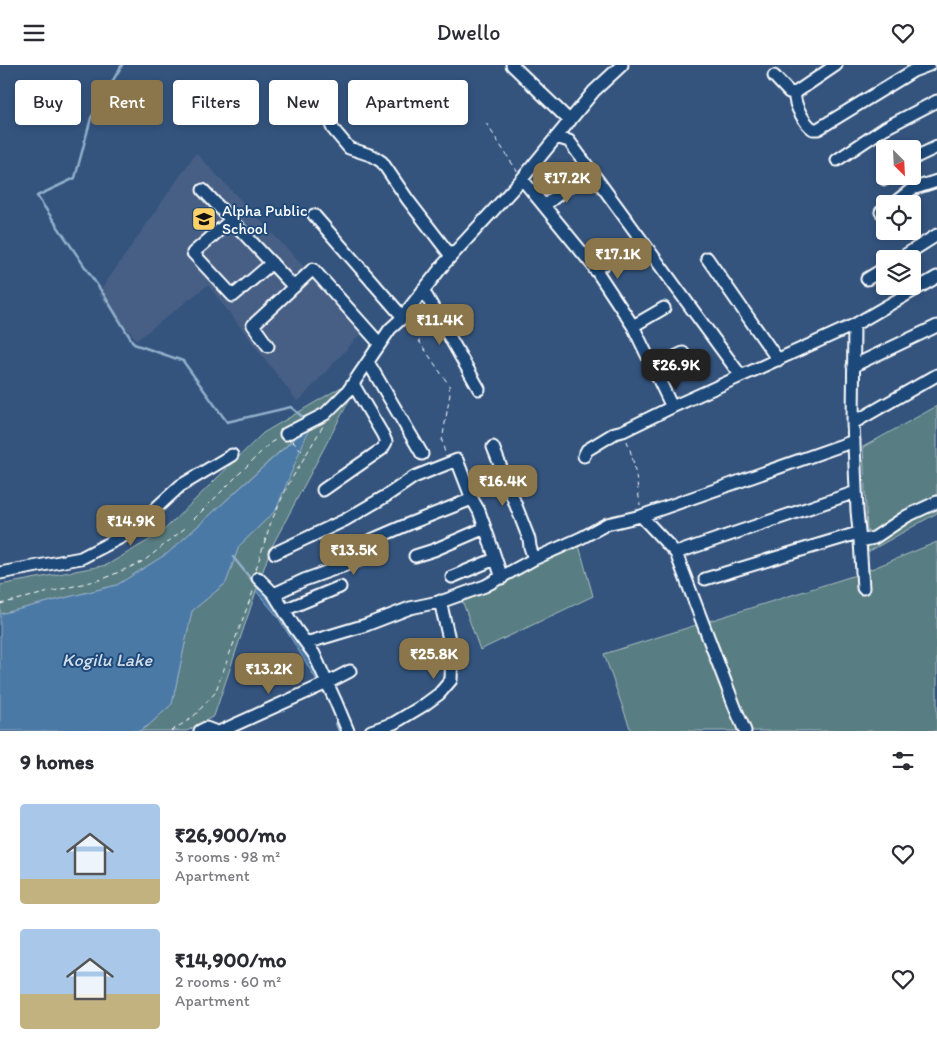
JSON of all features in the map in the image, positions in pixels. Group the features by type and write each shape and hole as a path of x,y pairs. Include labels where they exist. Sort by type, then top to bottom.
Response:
{"street":[{"path":"512,65 570,121"},
{"path":"286,435 325,413 348,391 390,329 451,256 522,179 594,91 622,65"},
{"path":"774,76 789,92 795,93 836,65"},
{"path":"795,93 795,103 808,126 818,129 913,71 929,65"},
{"path":"837,160 885,128 937,101"},
{"path":"331,125 349,148 372,156 382,162 408,200 451,256"},
{"path":"556,137 569,141 741,376"},
{"path":"921,155 937,147"},
{"path":"522,179 595,270 633,326 672,407"},
{"path":"904,195 912,189 937,181"},
{"path":"544,206 574,182"},
{"path":"203,190 294,287"},
{"path":"314,215 402,316"},
{"path":"231,220 193,253 233,296 272,263"},
{"path":"913,250 937,235"},
{"path":"595,270 616,256"},
{"path":"706,258 778,360"},
{"path":"268,346 253,325 313,269 380,344"},
{"path":"867,279 876,274"},
{"path":"584,457 587,449 615,433 854,325 937,277"},
{"path":"423,290 479,389"},
{"path":"633,326 664,308"},
{"path":"854,325 853,423 863,589"},
{"path":"853,367 937,326"},
{"path":"653,367 683,353"},
{"path":"368,362 422,454"},
{"path":"853,423 937,375"},
{"path":"323,490 382,449 386,442 353,384"},
{"path":"306,643 366,625 410,608 440,601 485,586 534,559 607,524 641,516 854,441"},
{"path":"493,447 530,539 530,547 534,559"},
{"path":"0,573 81,558 129,533 180,486 232,455"},
{"path":"275,553 346,520 414,477 457,460 472,499 479,511 502,578"},
{"path":"676,553 856,492"},
{"path":"274,594 365,558 360,545 472,499"},
{"path":"705,579 859,537 874,538 907,516 937,502"},
{"path":"641,516 676,553 745,731"},
{"path":"415,556 485,528"},
{"path":"452,577 495,559"},
{"path":"258,578 274,594 314,654 347,729 334,731"},
{"path":"284,610 340,587"},
{"path":"371,731 394,723 424,705 439,694 451,680 452,652 440,601"},
{"path":"221,731 328,683 350,671"},
{"path":"200,731 206,728 214,731"}],"path":[{"path":"486,123 522,179"},
{"path":"430,301 418,330 418,341 448,385 450,394 442,441 447,464"},
{"path":"623,431 631,451 636,472 641,516"},
{"path":"0,604 103,579 144,561 184,529 270,443 286,435 306,455"}],"shaded area":[{"name":"Alpha Public School","path":"196,153 364,330 298,402 208,285 137,340 98,294"}],"green space":[{"path":"343,386 351,397 270,550 214,716 187,731 139,731 149,725 172,704 192,611 226,583 239,546 276,510 309,425 168,553 117,585 0,614 0,585 107,565 161,533 263,433"},
{"path":"937,406 937,513 868,552 863,447"},
{"path":"578,542 593,596 480,650 462,600"},
{"path":"937,542 937,731 631,731 604,654 859,574"}],"water":[{"name":"Kogilu Lake","path":"311,424 276,510 239,546 226,583 192,611 172,704 149,725 139,731 0,731 0,614 117,585 168,553"},
{"path":"259,584 276,604 324,681 319,684 278,617 256,591"}],"waterway":[{"path":"122,65 91,118 75,178 37,196 104,295 134,344 183,361 227,422 291,407 306,420"},
{"path":"233,557 259,589"},
{"path":"336,723 339,731"}],"place":[{"name":"Alpha Public School","path":"204,219"}]}
